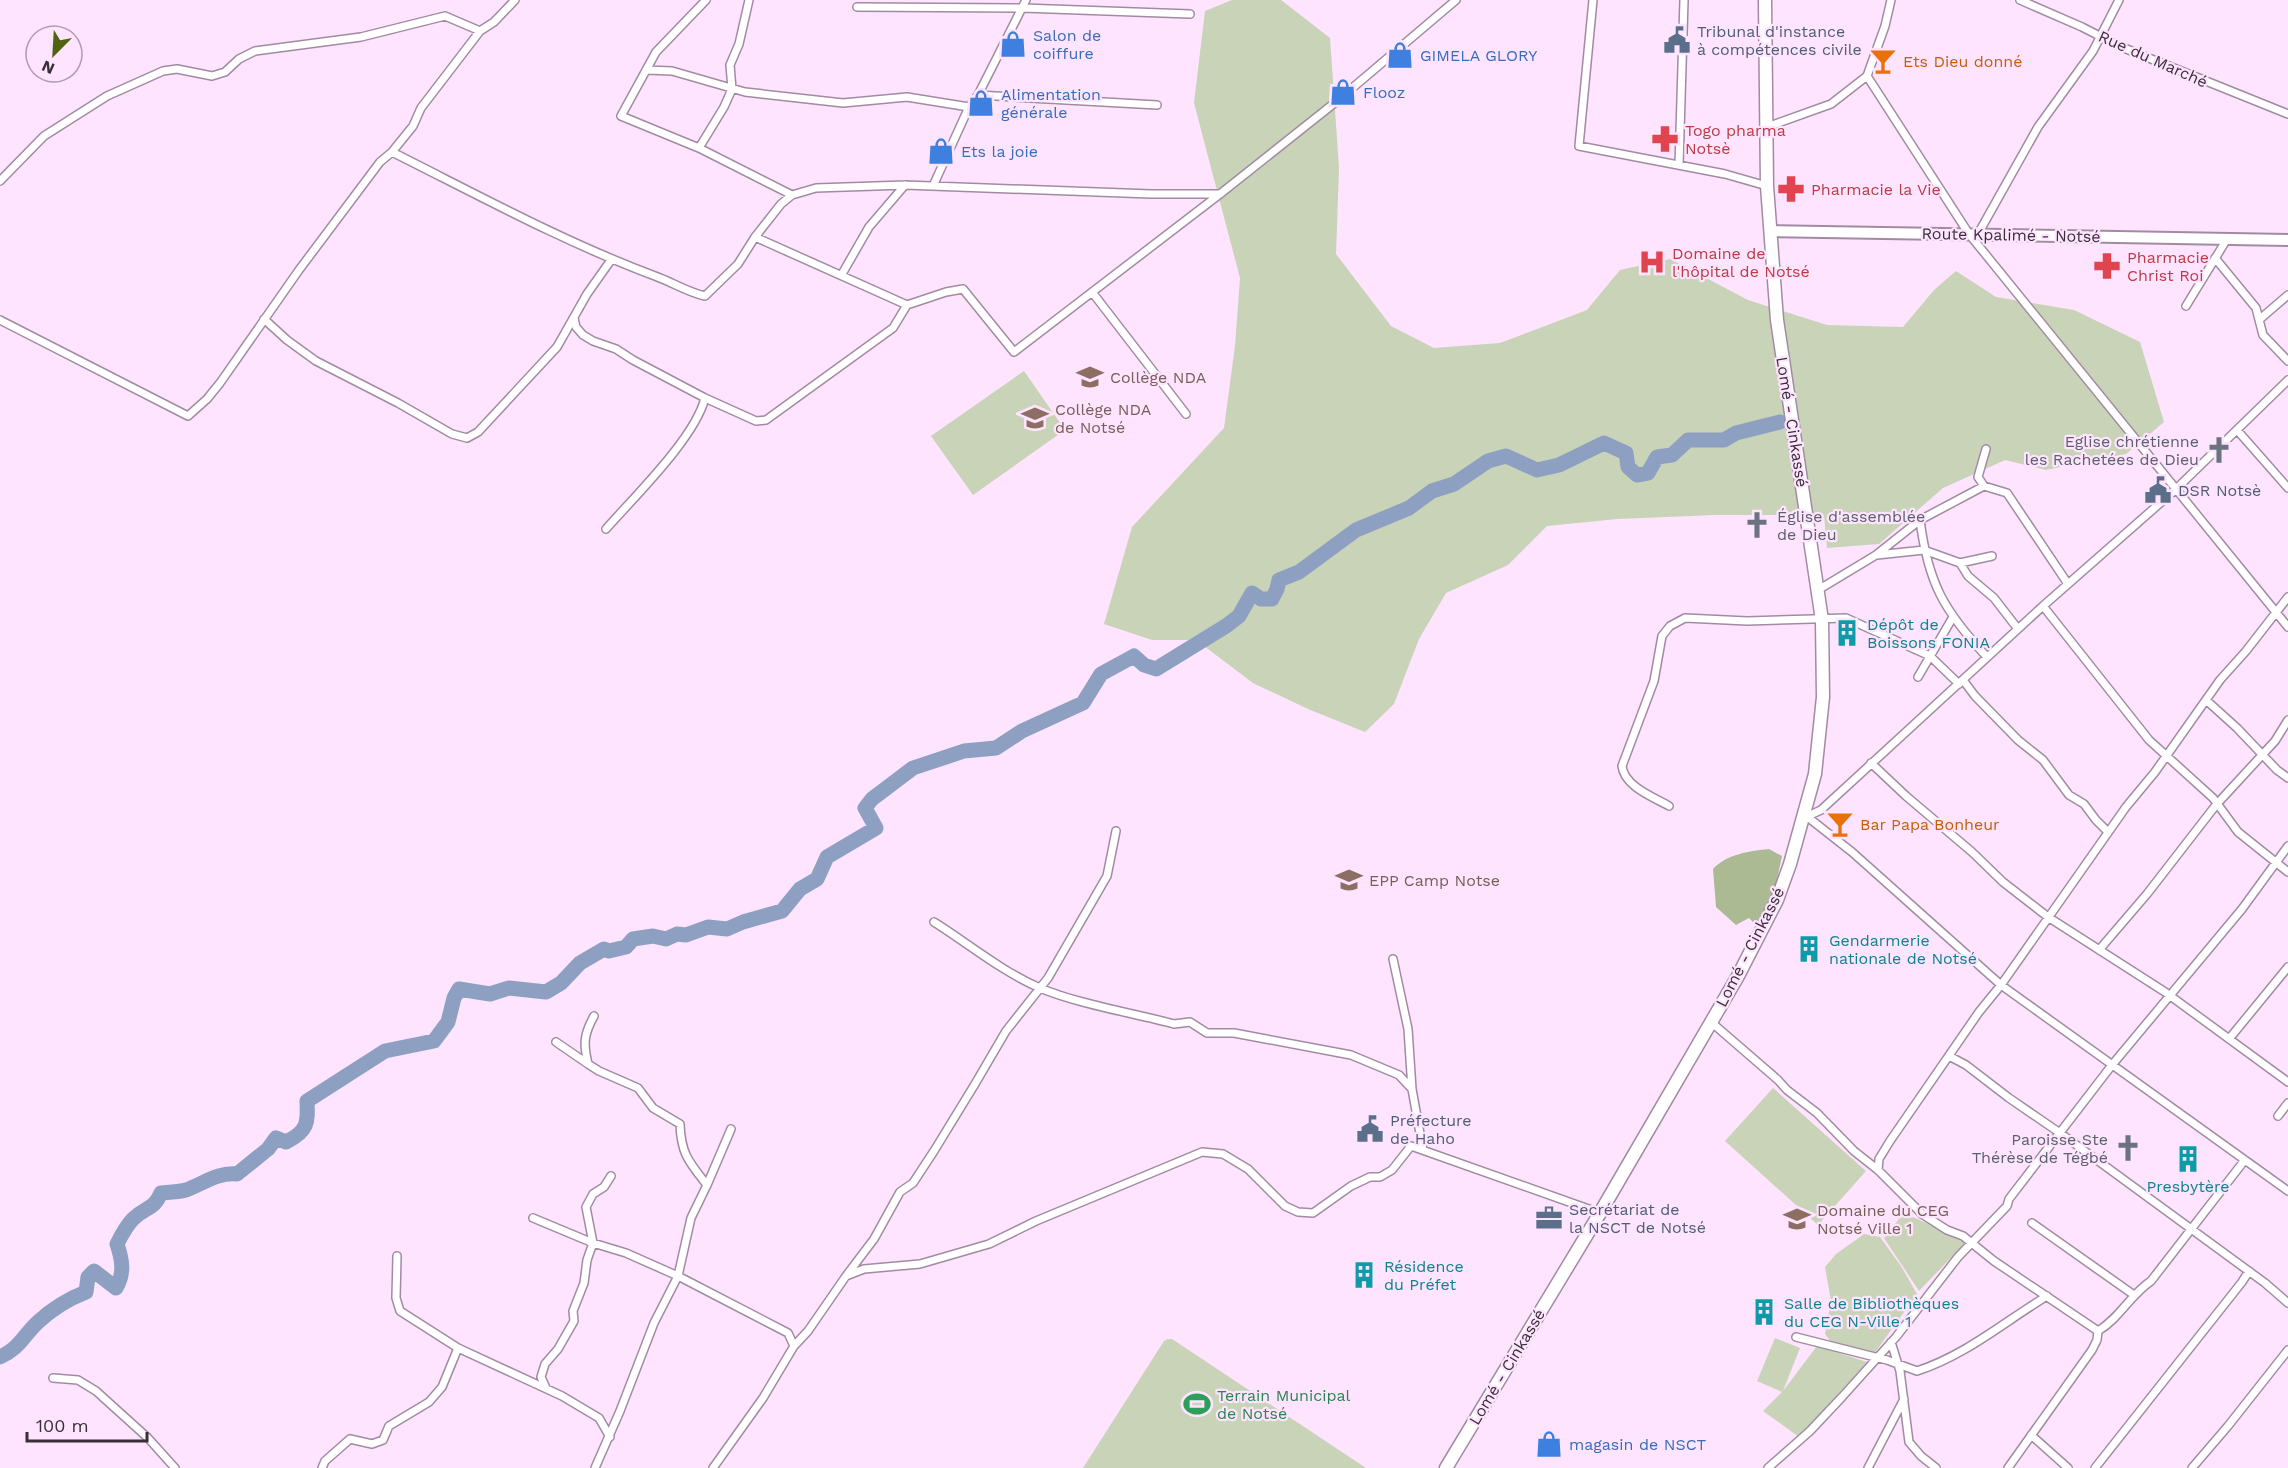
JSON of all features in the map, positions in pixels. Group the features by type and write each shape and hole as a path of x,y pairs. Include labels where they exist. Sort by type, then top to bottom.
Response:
{"highway":[{"name":"Lomé - Cinkassé","path":"1446,1468 1600,1213 1738,976 1777,900 1806,815 1815,774 1821,734 1823,697 1822,620 1781,352 1767,186 1765,0"}],"main road":[{"name":"Route Kpalimé - Notsé","path":"1770,231 2288,240"}],"street":[{"path":"0,320 188,416 207,399 220,383 264,319 380,162 392,152 413,126 421,108 480,31 494,22 515,0"},
{"path":"706,0 656,52 621,116 699,148 792,195"},
{"path":"699,148 732,89 730,65 739,44 749,0"},
{"path":"755,237 907,304 963,289 1014,352 1337,101 1456,0"},
{"path":"1593,0 1579,146 1725,174 1767,186"},
{"path":"1679,165 1684,0"},
{"path":"1767,127 1831,104 1867,76 1885,26 1891,0"},
{"name":"Rue du Marché","path":"2020,0 2175,70 2288,114"},
{"path":"1973,234 2038,127 2093,51 2119,0"},
{"path":"933,186 969,107 978,95 1025,4"},
{"path":"856,7 1025,4 1190,14"},
{"path":"0,181 44,136 107,96 163,71 177,69 212,76 225,72 239,59 255,51 361,37 445,16 480,31"},
{"path":"646,70 672,71 732,89 843,103 907,97 969,107"},
{"path":"1867,76 1973,234 2175,490 2288,627"},
{"path":"978,95 1157,105"},
{"path":"392,152 611,260 660,278 691,293 705,296 738,264 755,237 782,204 792,195 816,188 905,185 1151,194 1220,194"},
{"path":"842,274 869,227 905,185"},
{"path":"2186,306 2227,239"},
{"path":"2215,258 2256,308 2263,334 2288,361"},
{"path":"264,319 287,340 316,361 452,434 467,438 478,432 557,347 611,260"},
{"path":"1092,292 1186,414"},
{"path":"2260,319 2288,295"},
{"path":"574,318 576,327 583,335 616,349 705,399 756,421 766,420 893,328 907,304"},
{"path":"1806,815 1821,810 2043,606 2175,490 2288,380"},
{"path":"606,529 673,453 697,421 705,399"},
{"path":"2237,430 2288,488"},
{"path":"1986,449 1978,477 1984,486 2007,493 2068,584"},
{"path":"1818,590 1876,555 1920,520 1984,486"},
{"path":"1920,520 1928,566 1940,596 1953,617 1987,657"},
{"path":"1876,555 1924,550 1960,563 1992,556"},
{"path":"1960,563 1968,576 1994,598 2018,629"},
{"path":"1878,1170 1879,1159 1979,1012 2001,985 2126,807 2167,756 2206,700 2288,597"},
{"path":"2043,606 2150,740 2213,798 2238,832 2288,872"},
{"path":"1918,677 1953,617"},
{"path":"1669,806 1634,785 1623,773 1622,766 1654,681 1662,636 1670,626 1684,618 1747,621 1846,618 1930,656 1961,682 2018,740 2043,760 2069,795 2084,804 2109,832"},
{"path":"2206,700 2288,778"},
{"path":"2099,950 2147,894 2216,805 2263,755 2288,720"},
{"path":"1871,763 2003,882 2048,917 2169,996 2288,1082"},
{"path":"1806,815 1861,859 2001,985 2288,1191"},
{"path":"713,1468 763,1398 794,1346 874,1239 900,1192 913,1183 1006,1031 1041,988 1107,876 1116,831"},
{"path":"1768,1468 1810,1431 1892,1342 1971,1242 2007,1206 2009,1199 2112,1065 2242,909 2288,846"},
{"path":"934,922 972,946 996,966 1041,988 1174,1024 1190,1022 1208,1033 1234,1033 1350,1055 1399,1075 1412,1089"},
{"path":"1393,958 1408,1029 1412,1089 1423,1150"},
{"path":"2229,1039 2288,967"},
{"path":"588,1064 584,1045 586,1032 594,1016"},
{"path":"1711,1022 1787,1090 1817,1113 1922,1214 1971,1242 1994,1261 2098,1331"},
{"path":"556,1042 599,1071 638,1088 653,1108 680,1124 681,1145 689,1162 707,1185"},
{"path":"1949,1056 1966,1065 2060,1133 2288,1303"},
{"path":"2278,1116 2288,1103"},
{"path":"595,1468 654,1323 678,1276 691,1218 731,1129"},
{"path":"846,1276 864,1269 920,1264 988,1244 1036,1221 1202,1152 1223,1154 1248,1169 1285,1206 1298,1212 1313,1213 1351,1186 1370,1177 1380,1177 1392,1170 1411,1146 1600,1213"},
{"path":"2098,1331 2109,1325 2134,1295 2151,1281 2244,1161"},
{"path":"546,1388 541,1377 545,1364 558,1349 574,1321 573,1311 584,1283 587,1260 593,1243 586,1207 593,1194 604,1187 611,1176"},
{"path":"533,1218 593,1243 626,1253 678,1276 788,1333 794,1346"},
{"path":"2032,1223 2134,1295"},
{"path":"397,1256 396,1298 400,1311 458,1348 546,1388 599,1418 609,1437"},
{"path":"2095,1468 2242,1282 2248,1271"},
{"path":"1796,1337 1917,1371 1978,1343 2018,1313 2047,1296"},
{"path":"2008,1468 2092,1350 2098,1331"},
{"path":"1892,1342 1904,1399 1909,1442 1936,1468"},
{"path":"322,1468 325,1461 350,1439 372,1444 383,1440 389,1426 429,1402 442,1387 458,1348"},
{"path":"2192,1468 2288,1350"},
{"path":"53,1378 78,1380 96,1391 148,1438 175,1468"},
{"path":"1868,1468 1904,1399"},
{"path":"2031,1435 2068,1468"}],"green space":[{"path":"1232,0 1281,0 1330,38 1339,168 1336,254 1391,326 1434,348 1500,343 1587,310 1620,270 1670,259 1748,300 1827,325 1903,327 1934,290 1956,271 1996,297 2074,310 2140,342 2164,422 2126,454 2046,470 2005,460 1943,488 1879,544 1827,548 1824,515 1715,515 1617,519 1547,526 1508,565 1446,593 1419,639 1394,704 1365,732 1253,683 1196,640 1152,640 1104,624 1132,527 1224,428 1235,346 1240,278 1194,103 1205,11"},
{"path":"1024,371 1065,430 973,495 931,436"},
{"path":"1769,849 1782,856 1776,884 1759,924 1749,918 1736,925 1716,907 1713,869 1732,857"},
{"path":"1773,1088 1866,1171 1818,1225 1725,1141"},
{"path":"1902,1215 1918,1219 1966,1242 1919,1291 1884,1238"},
{"path":"1864,1234 1880,1237 1901,1266 1917,1294 1874,1354 1831,1342 1825,1334 1831,1301 1825,1267 1836,1254"},
{"path":"1775,1338 1800,1348 1783,1391 1817,1346 1867,1362 1799,1437 1763,1411 1782,1392 1757,1381"},
{"name":"Terrain Municipal de Notsé","path":"1172,1339 1366,1468 1083,1468 1164,1341"}],"waterway":[{"path":"0,1357 17,1346 49,1313 86,1292 88,1277 94,1271 116,1288 121,1277 122,1266 117,1244 124,1230 138,1215 152,1206 161,1193 186,1190 217,1177 237,1174 268,1149 276,1138 286,1142 299,1134 307,1121 307,1101 385,1051 434,1041 448,1022 454,998 459,989 490,994 509,988 546,992 561,983 580,963 604,949 609,951 626,947 633,939 653,936 666,939 708,927 727,929 782,911 800,889 817,879 827,857 876,828 865,808 872,799 913,768 964,751 996,748 1022,731 1083,703 1101,674 1134,656 1144,665 1156,669 1239,616 1252,593 1261,599 1272,599 1279,580 1299,572 1356,530 1409,508 1432,491 1454,484 1488,461 1506,456 1537,470 1559,465 1604,443 1626,453 1628,467 1637,475 1648,473 1657,457 1672,455 1688,440 1724,440 1736,433 1780,422"}],"place":[{"name":"Tribunal d'instance à compétences civile","path":"1677,40"},
{"name":"Salon de coiffure","path":"1013,44"},
{"name":"GIMELA GLORY","path":"1400,55"},
{"name":"Ets Dieu donné","path":"1883,61"},
{"name":"Flooz","path":"1343,92"},
{"name":"Alimentation générale","path":"981,103"},
{"name":"Togo pharma Notsè","path":"1665,139"},
{"name":"Ets la joie","path":"941,151"},
{"name":"Pharmacie la Vie","path":"1791,189"},
{"name":"Domaine de l'hôpital de Notsé","path":"1652,262"},
{"name":"Pharmacie Christ Roi","path":"2107,266"},
{"name":"Collège NDA","path":"1090,377"},
{"name":"Collège NDA de Notsé","path":"1035,418"},
{"name":"Eglise chrétienne les Rachetées de Dieu","path":"2219,450"},
{"name":"DSR Notsè","path":"2158,490"},
{"name":"Église d'assemblée de Dieu","path":"1757,525"},
{"name":"Dépôt de Boissons FONIA","path":"1847,633"},
{"name":"Bar Papa Bonheur","path":"1840,824"},
{"name":"EPP Camp Notse","path":"1349,880"},
{"name":"Gendarmerie nationale de Notsé","path":"1809,949"},
{"name":"Préfecture de Haho","path":"1370,1129"},
{"name":"Paroisse Ste Thérèse de Tégbé","path":"2128,1148"},
{"name":"Presbytère","path":"2188,1159"},
{"name":"Secrétariat de la NSCT de Notsé","path":"1549,1218"},
{"name":"Domaine du CEG Notsé Ville 1","path":"1797,1219"},
{"name":"Résidence du Préfet","path":"1364,1275"},
{"name":"Salle de Bibliothèques du CEG N-Ville 1","path":"1764,1312"},
{"name":"Terrain Municipal de Notsé","path":"1197,1404"},
{"name":"magasin de NSCT","path":"1549,1444"}]}
